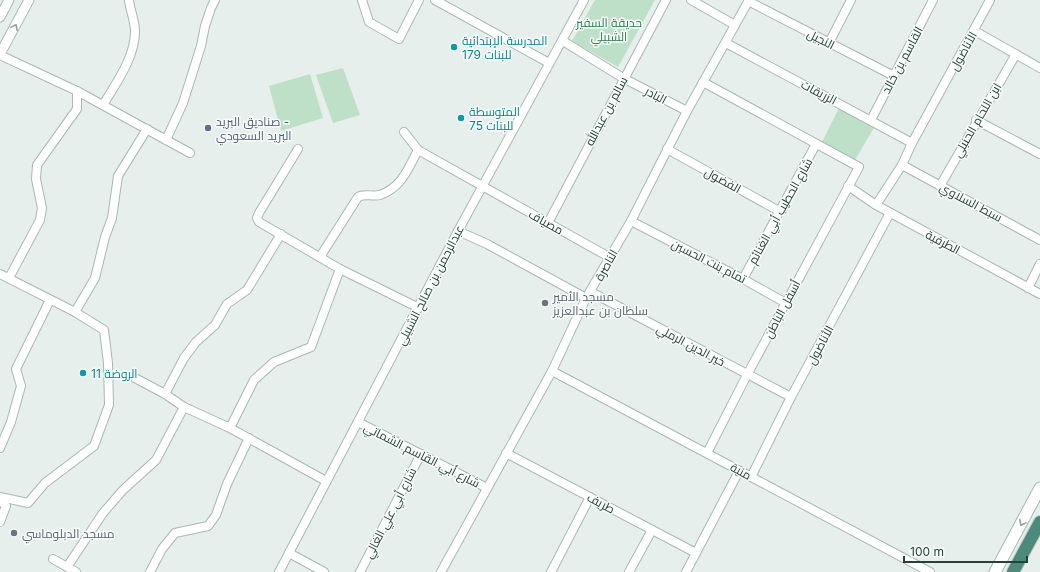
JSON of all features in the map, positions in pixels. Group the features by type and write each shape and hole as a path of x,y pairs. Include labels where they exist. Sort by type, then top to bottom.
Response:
{"highway":[{"path":"1013,572 1040,522"}],"main road":[{"path":"996,572 1040,488"}],"street":[{"path":"0,17 8,0"},
{"path":"29,0 0,54 77,91 190,154"},
{"path":"103,105 122,73 132,48 135,30 129,0"},
{"path":"166,140 183,103 202,46 205,26 215,0"},
{"path":"362,0 368,22 399,39 419,0"},
{"path":"435,0 550,63"},
{"name":"عبدالرحمن بن صالح الشبيلي","path":"278,572 419,308 482,186 563,41 584,0"},
{"name":"سالم بن عبدالله","path":"548,223 623,78 666,0"},
{"path":"691,0 735,25"},
{"path":"828,43 851,0"},
{"name":"القاسم بن خالد","path":"870,120 933,0"},
{"name":"الأناضول","path":"876,205 902,165 912,142 975,31 990,0"},
{"name":"الناصرة","path":"441,572 552,371 609,257 631,221 687,111 748,1"},
{"name":"النجيل","path":"748,1 894,76"},
{"path":"975,31 1040,68"},
{"name":"البادر","path":"563,41 623,78 687,111"},
{"name":"الزريقات","path":"726,43 912,142"},
{"name":"ابن اللحام الحنبلي","path":"940,186 976,120 1016,54"},
{"path":"703,82 816,144"},
{"path":"10,278 40,220 42,208 36,179 36,165 77,109 77,91"},
{"path":"976,120 1040,154"},
{"path":"75,312 95,278 105,236 112,218 118,176 147,130"},
{"path":"320,257 358,197 362,194 379,195 400,183 418,150 404,132"},
{"name":"أسفل الباطن","path":"707,453 747,375 859,167 816,144"},
{"name":"شارع الحطيب أبي الغنائم","path":"743,279 816,144"},
{"path":"298,149 257,218 259,222 340,269 419,308"},
{"name":"الفضول","path":"667,149 779,211"},
{"name":"مصياف","path":"418,150 609,257"},
{"name":"سبط السلاوي","path":"902,165 1040,240"},
{"name":"الطرفية","path":"848,186 890,213 1040,294"},
{"name":"الأناضول","path":"751,477 890,213"},
{"name":"تمام بنت الحسين","path":"631,221 786,303"},
{"name":"خير الدين الرملي","path":"458,231 487,244 792,398"},
{"path":"165,394 184,358 196,342 214,325 227,304 247,290 281,234"},
{"path":"1028,288 1040,264"},
{"path":"230,428 254,380 274,362 310,347 340,269"},
{"path":"0,274 75,312 104,330 108,363 109,405 94,446 45,483 28,503 0,499"},
{"path":"0,448 11,422 21,386 16,369 50,300"},
{"name":"منية","path":"552,371 930,572"},
{"path":"135,378 165,394 184,407 250,438 326,481"},
{"path":"67,567 103,513 122,490 156,460 184,407"},
{"name":"شارع أبي القاسم الشماتي","path":"358,422 487,488"},
{"path":"150,572 162,549 176,533 208,526 216,515 227,484 250,438"},
{"name":"طريف","path":"506,453 696,553"},
{"name":"شارع أبي علي الغالي","path":"360,572 421,454"},
{"path":"686,572 739,471"},
{"path":"551,572 590,497"},
{"path":"0,499 6,506 0,522"},
{"path":"629,572 652,530"},
{"path":"289,553 324,572"},
{"path":"53,559 76,572"}],"green space":[{"name":"حديقة السفير الشبيلي","path":"595,0 655,0 618,67 572,41"},
{"path":"343,68 360,115 333,123 316,75"},
{"path":"310,74 323,118 281,131 269,86"},
{"path":"839,108 875,126 855,160 822,142"}],"place":[{"name":"المدرسة الإبتدائية 179 للبنات","path":"454,47"},
{"name":"المتوسطة 75 للبنات","path":"461,118"},
{"name":"صناديق البريد - البريد السعودي","path":"208,128"},
{"name":"ٍمسجد الأمير سلطان بن عبدالعزيز","path":"545,303"},
{"name":"الروضة 11","path":"83,373"},
{"name":"مسجد الدبلوماسي","path":"14,533"}]}
